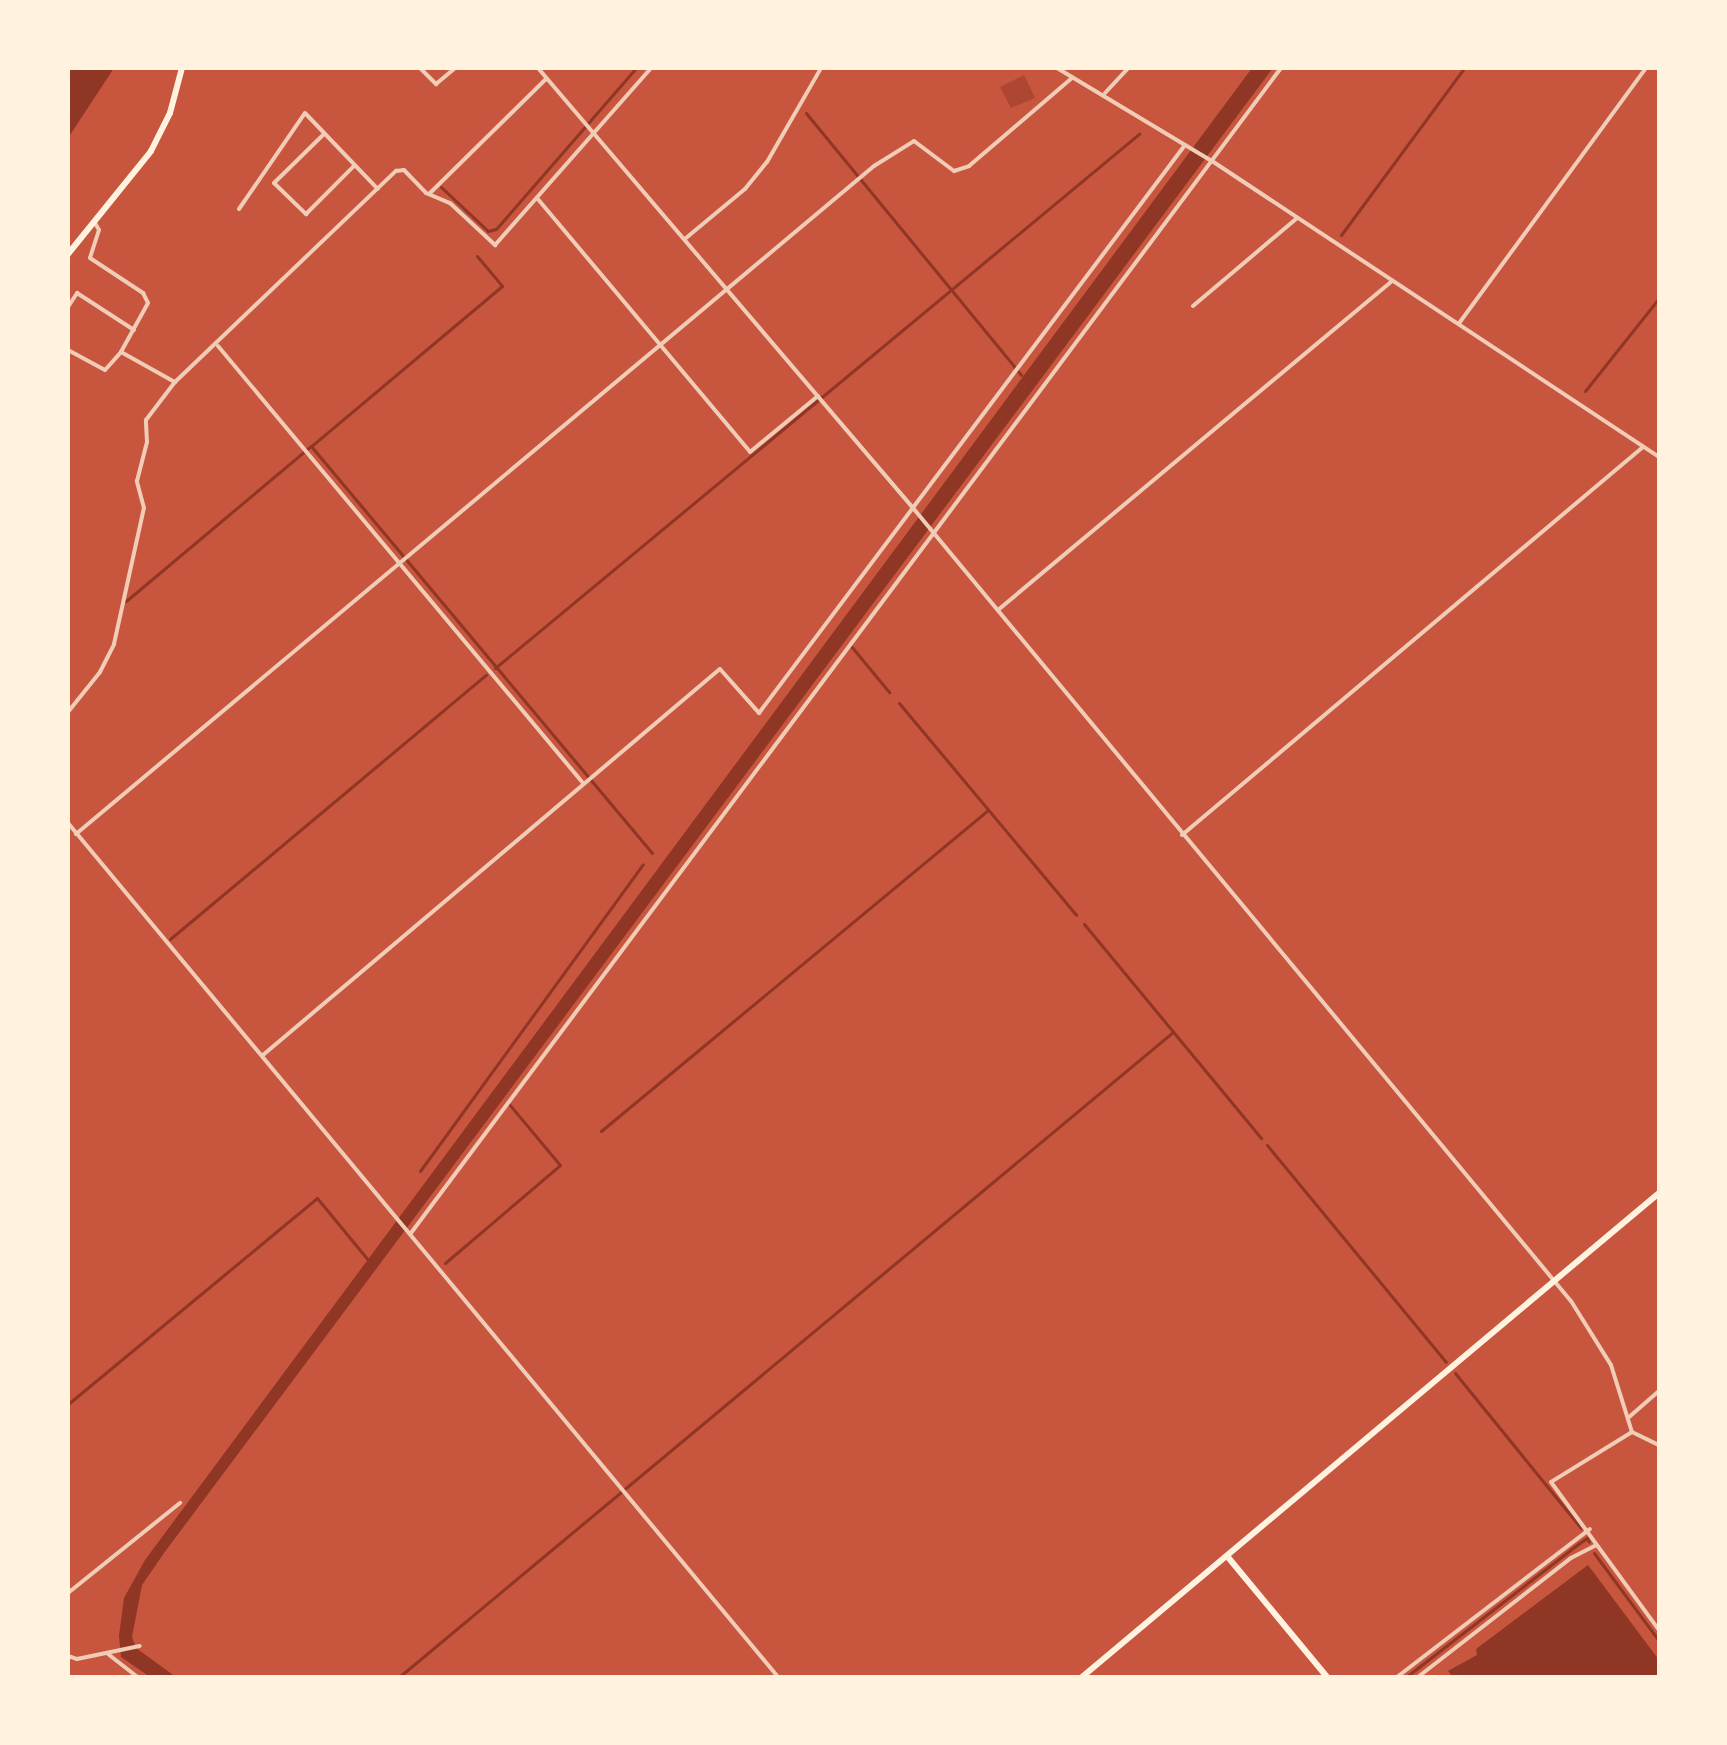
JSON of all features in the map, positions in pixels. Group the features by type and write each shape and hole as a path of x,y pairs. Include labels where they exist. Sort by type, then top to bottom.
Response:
{"main road":[{"path":"68,254 151,151 170,113 182,68"},
{"path":"1082,1677 1659,1193"},
{"path":"1227,1556 1327,1677"}],"street":[{"path":"420,68 439,84 455,68"},
{"path":"68,712 100,672 114,644 144,508 137,481 147,442 146,420 175,382 218,346 400,169 429,194 450,203 491,245 537,198 594,128 651,68"},
{"path":"686,238 745,189 767,162 821,68"},
{"path":"1057,68 1105,93 1212,161 1392,281 1460,322 1659,457"},
{"path":"1105,93 1128,68"},
{"path":"410,1232 1281,68"},
{"path":"1460,322 1646,68"},
{"path":"540,69 594,128 998,610 1554,1281 1611,1365 1632,1432 1659,1445"},
{"path":"76,834 862,176 914,141 954,171 969,166 1072,78"},
{"path":"429,194 546,79"},
{"path":"239,209 305,113 378,189"},
{"path":"324,134 274,183 306,214 355,165"},
{"path":"263,1055 720,669 759,713 1185,145"},
{"path":"537,198 750,452 818,396"},
{"path":"1193,306 1297,218"},
{"path":"68,350 105,370 134,330 147,297 90,258 99,230 95,223"},
{"path":"998,610 1392,281"},
{"path":"68,307 77,293 134,330"},
{"path":"218,346 583,783"},
{"path":"121,352 175,382"},
{"path":"1182,835 1643,447"},
{"path":"68,823 778,1677"},
{"path":"1628,1418 1659,1391"},
{"path":"1632,1432 1552,1480 1590,1529 1596,1545 1659,1630"},
{"path":"68,1593 180,1503"},
{"path":"1397,1677 1590,1529"},
{"path":"1418,1677 1577,1554 1596,1545"},
{"path":"68,1656 108,1653 140,1646"},
{"path":"108,1653 137,1677"}],"shaded area":[{"path":"68,68 114,68 68,138"},
{"path":"1252,68 1273,68 142,1585 132,1637 136,1648 176,1677 150,1677 121,1657 119,1636 124,1598 145,1560"},
{"path":"1024,75 1035,98 1011,108 1000,87"},
{"path":"1588,1565 1659,1660 1657,1677 1453,1677 1448,1671 1477,1655 1476,1649"}],"waterway":[{"path":"441,187 488,231 496,229 636,68"},
{"path":"1341,235 1464,68"},
{"path":"806,113 1021,375"},
{"path":"495,668 1139,134"},
{"path":"477,256 502,286 311,446 652,853"},
{"path":"1585,391 1659,298"},
{"path":"126,601 311,446"},
{"path":"851,646 889,692"},
{"path":"170,939 486,675"},
{"path":"899,703 1076,915"},
{"path":"601,1131 988,810"},
{"path":"420,1171 643,864"},
{"path":"1084,924 1261,1138"},
{"path":"399,1677 1173,1032"},
{"path":"445,1263 560,1165 509,1104"},
{"path":"1267,1145 1446,1362"},
{"path":"68,1404 317,1198 369,1261"},
{"path":"1455,1373 1581,1528"},
{"path":"1406,1677 1574,1547 1587,1538 1589,1542"},
{"path":"1594,1553 1659,1641"}]}
